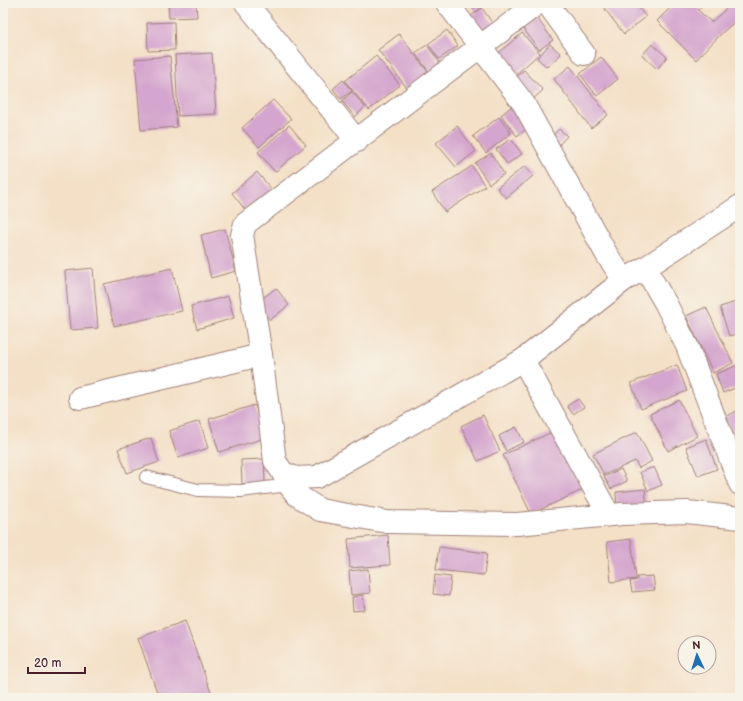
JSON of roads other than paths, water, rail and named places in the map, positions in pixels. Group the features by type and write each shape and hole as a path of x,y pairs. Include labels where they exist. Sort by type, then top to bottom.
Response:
{"street":[{"path":"246,3 357,140"},
{"path":"447,3 524,104 607,255 624,280"},
{"path":"538,3 245,224 242,235 261,355 275,461 297,495 320,510 387,522 517,524 609,515 687,512 740,518"},
{"path":"547,3 584,54"},
{"path":"286,479 317,477 523,360 624,280 740,206"},
{"path":"645,268 666,304 687,346 740,484"},
{"path":"80,398 261,355"},
{"path":"523,360 609,515"}],"lane":[{"path":"146,477 198,490 242,491 286,479"}]}
